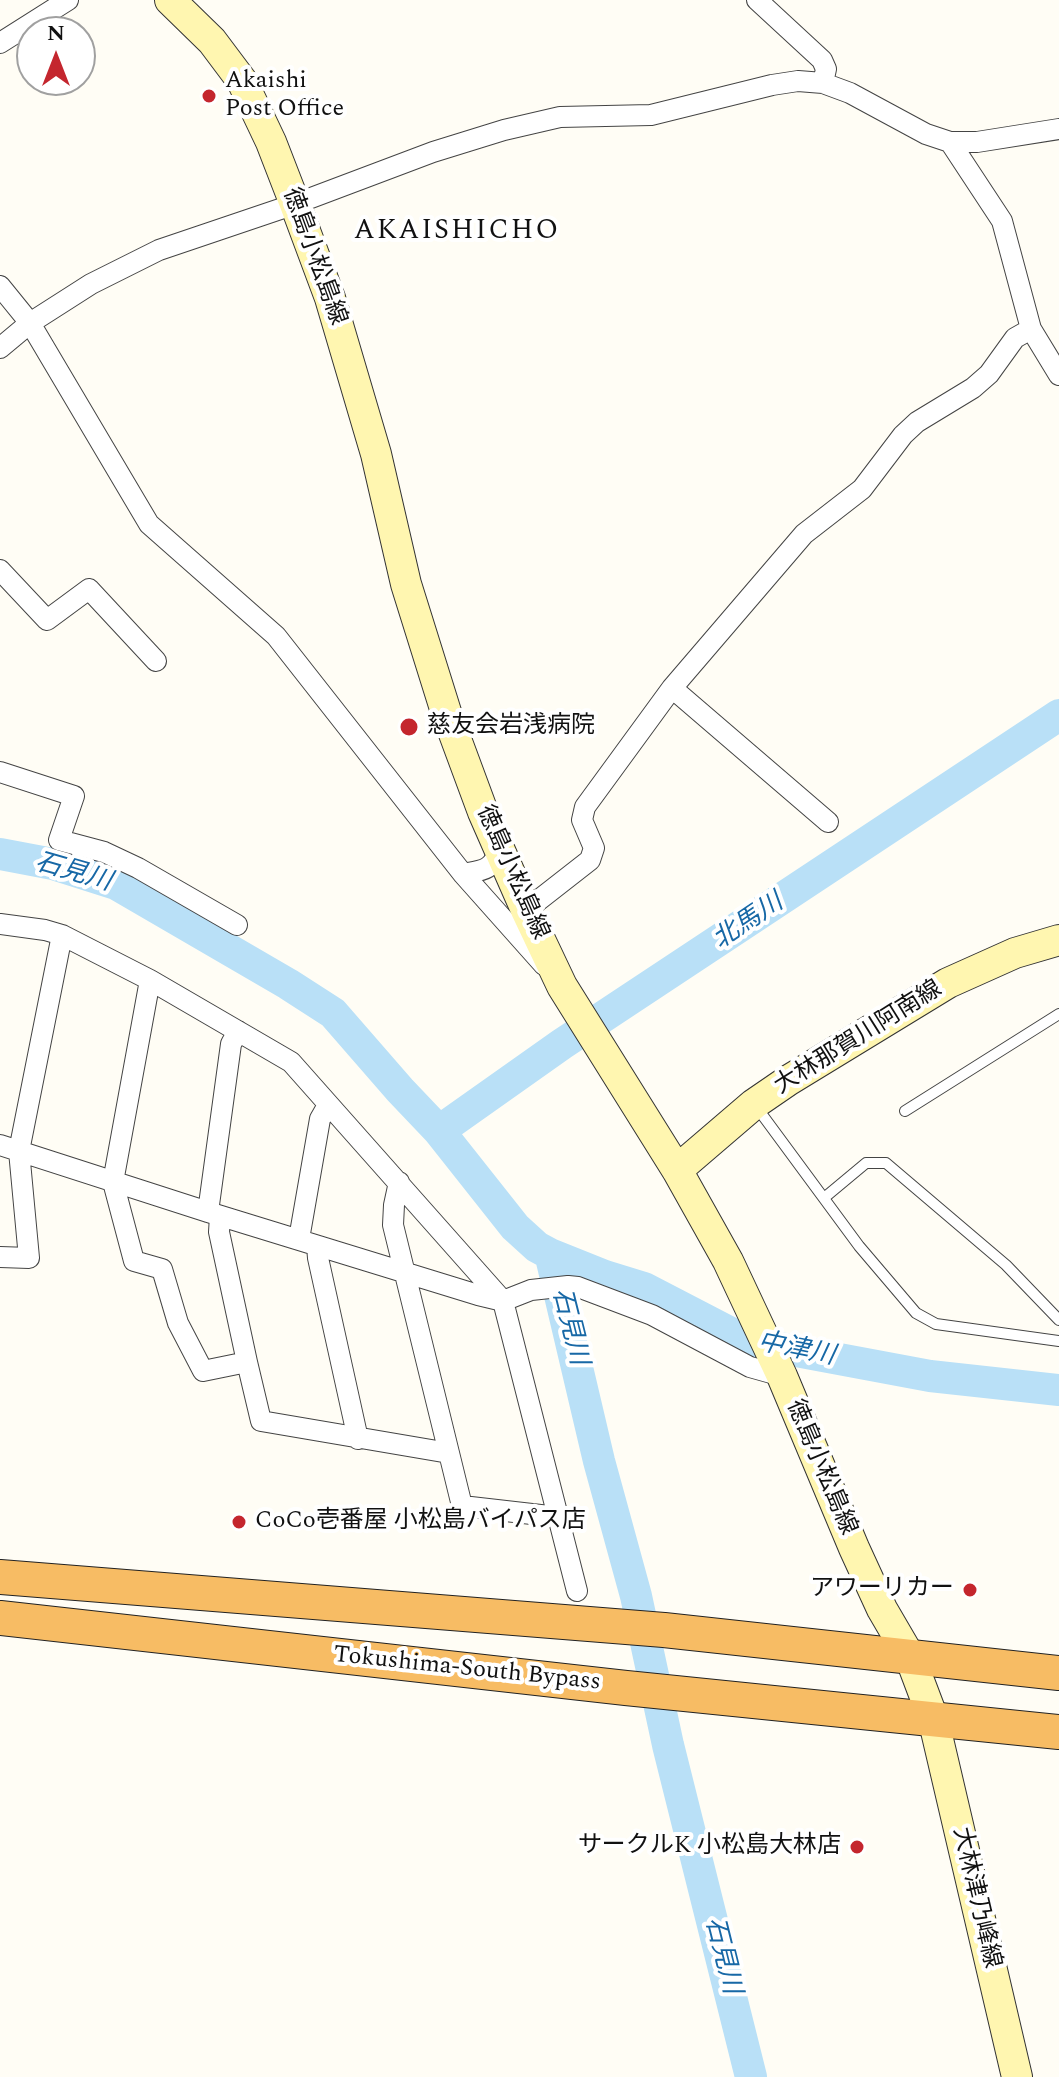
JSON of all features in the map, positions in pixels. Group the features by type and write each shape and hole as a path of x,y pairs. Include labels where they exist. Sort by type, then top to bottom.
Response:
{"highway":[{"path":"0,1577 664,1630 1059,1673"},
{"name":"Tokushima-South Bypass","path":"0,1618 626,1688 1059,1732"}],"main road":[{"name":"徳島小松島線","path":"170,0 212,41 242,81 271,142 330,298 372,439 406,584 446,712 483,812 526,910 562,986 677,1170 728,1261 882,1609 910,1657 933,1718"},
{"name":"大林那賀川阿南線","path":"677,1170 754,1104 948,983 1015,953 1059,940"},
{"name":"大林津乃峰線","path":"933,1718 1017,2077"}],"street":[{"path":"0,43 68,0"},
{"path":"757,0 822,60 826,69 823,83"},
{"path":"0,348 30,323 91,284 159,250 295,204 433,152 560,117 651,115 798,81 823,83 850,93 926,134 950,142 977,142 1059,129"},
{"path":"950,142 1002,221 1031,329 1059,375"},
{"path":"0,286 30,323 149,524 276,636 463,874 562,986"},
{"path":"526,910 590,860 594,848 582,820 585,807 672,688 804,534 862,489 903,435 917,422 973,388 989,374 1015,338 1031,329"},
{"path":"0,570 47,620 89,589 156,661"},
{"path":"672,688 828,822"},
{"path":"0,772 74,796 59,840 104,852 138,868 237,925"},
{"path":"463,874 492,866 500,851"},
{"path":"0,924 62,935 150,980 291,1062 503,1301 577,1591"},
{"path":"0,1257 29,1258 9,1148 62,935"},
{"path":"150,980 113,1182 134,1261 162,1269 178,1323 203,1371 247,1362"},
{"path":"238,1031 231,1044 214,1214 261,1421 449,1453"},
{"path":"328,1105 320,1119 308,1243 318,1258 358,1439"},
{"path":"9,1148 406,1274 503,1301 531,1290 578,1287 652,1315 750,1367 777,1366"},
{"path":"399,1182 393,1225 462,1506 558,1517"}],"lane":[{"path":"905,1111 1059,1014"},
{"path":"754,1104 859,1246 916,1313 936,1324 1059,1341"},
{"path":"824,1198 866,1163 886,1163 1006,1265 1059,1320"}],"waterway":[{"name":"北馬川","path":"439,1131 562,1044 1059,715"},
{"name":"石見川","path":"0,854 53,864 116,884 333,1013 439,1131 515,1227 550,1254 644,1288 748,1342 930,1376 1059,1390"},
{"name":"石見川","path":"551,1257 751,2077"}],"place":[{"name":"Akaishi Post Office","path":"209,96"},
{"name":"慈友会岩浅病院","path":"409,727"},
{"name":"CoCo壱番屋 小松島バイパス店","path":"239,1522"},
{"name":"アワーリカー","path":"970,1590"},
{"name":"サークルK 小松島大林店","path":"857,1847"}],"district":[{"name":"AKAISHICHO","path":"457,233"}],"water label":[{"name":"中津川","path":"796,1351"}]}
